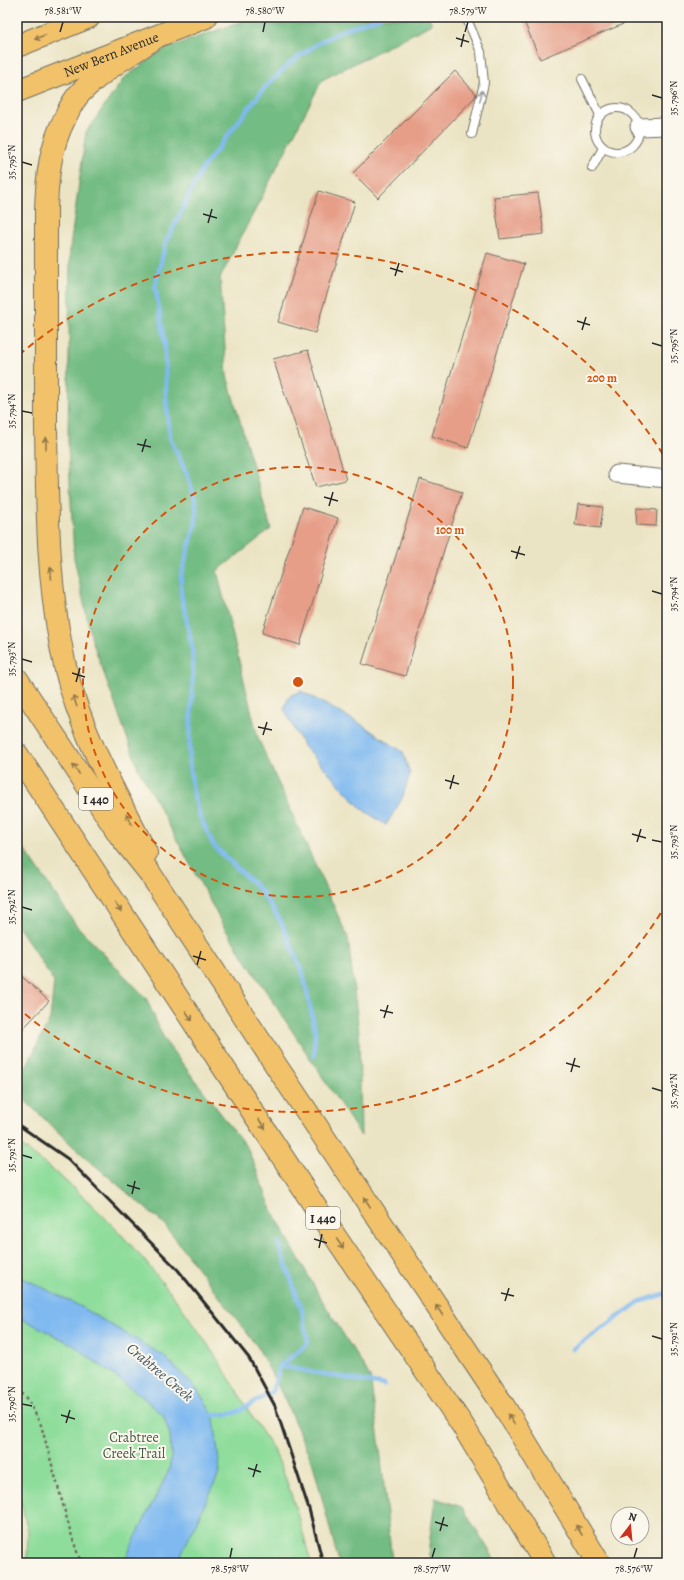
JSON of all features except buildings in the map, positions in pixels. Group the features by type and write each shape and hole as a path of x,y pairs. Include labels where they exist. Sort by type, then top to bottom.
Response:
{"main road":[{"path":"17,46 89,17"},
{"name":"New Bern Avenue","path":"17,91 67,70 155,38 206,17"},
{"path":"155,38 114,65 80,93 70,108 58,132 51,155 47,180 46,210 47,512 52,590 66,671 77,707 108,776 178,916"},
{"name":"I 440","path":"17,679 121,836 149,872 503,1405 599,1563"},
{"name":"I 440","path":"17,754 324,1220 463,1426 545,1563"},
{"path":"17,774 97,874"}],"street":[{"path":"639,127 667,126"},
{"path":"617,474 667,479"}],"lane":[{"path":"466,17 481,52 484,83 472,134"},
{"path":"582,79 600,115"},
{"path":"619,107 626,109 633,114 639,127 639,134 636,142 625,151 617,152 603,148 595,136 596,122 600,115 605,110 612,108 619,107"},
{"path":"592,168 603,148"}],"path":[{"path":"17,1389 27,1398 41,1425 70,1530 78,1555 84,1563"}],"green space":[{"path":"255,17 429,17 432,24 322,80 220,278 227,376 271,529 217,571 258,738 348,938 359,1033 361,1136 224,927 138,768 92,640 74,558 68,445 70,248 86,132 124,78 164,49"},
{"path":"17,838 76,925 146,998 165,1041 248,1149 272,1210 320,1297 370,1377 379,1440 392,1561 376,1563 339,1563 313,1464 283,1396 257,1346 164,1224 76,1149 17,1093 17,1085 50,1019 54,982 17,924"},
{"name":"Crabtree Creek Trail","path":"17,1143 86,1199 117,1230 174,1297 200,1333 276,1455 293,1499 311,1563 27,1563 28,1531 17,1487"},
{"path":"435,1498 462,1507 497,1563 431,1563 429,1546"}],"water":[{"path":"301,691 359,723 403,752 410,774 402,799 386,825 362,809 303,745 284,709 289,696"},
{"name":"Crabtree Creek","path":"17,1275 74,1303 164,1356 195,1387 205,1401 214,1418 220,1472 177,1563 123,1563 169,1470 171,1458 170,1435 163,1415 140,1395 73,1345 17,1316"}],"waterway":[{"path":"314,1056 315,1030 303,973 281,922 261,891 214,846 200,817 193,792 189,762 193,670 192,646 181,594 181,575 196,522 196,502 187,474 170,438 166,398 165,345 155,286 166,242 202,169 265,87 289,64 317,44 343,30 380,17"},
{"path":"207,1416 235,1413 272,1392 280,1366 308,1343 302,1310 278,1242"},
{"path":"573,1349 639,1302 667,1293"},
{"path":"280,1366 384,1385"}],"railway":[{"path":"17,1124 68,1159 178,1270 249,1358 275,1406 309,1509 323,1563"}]}
